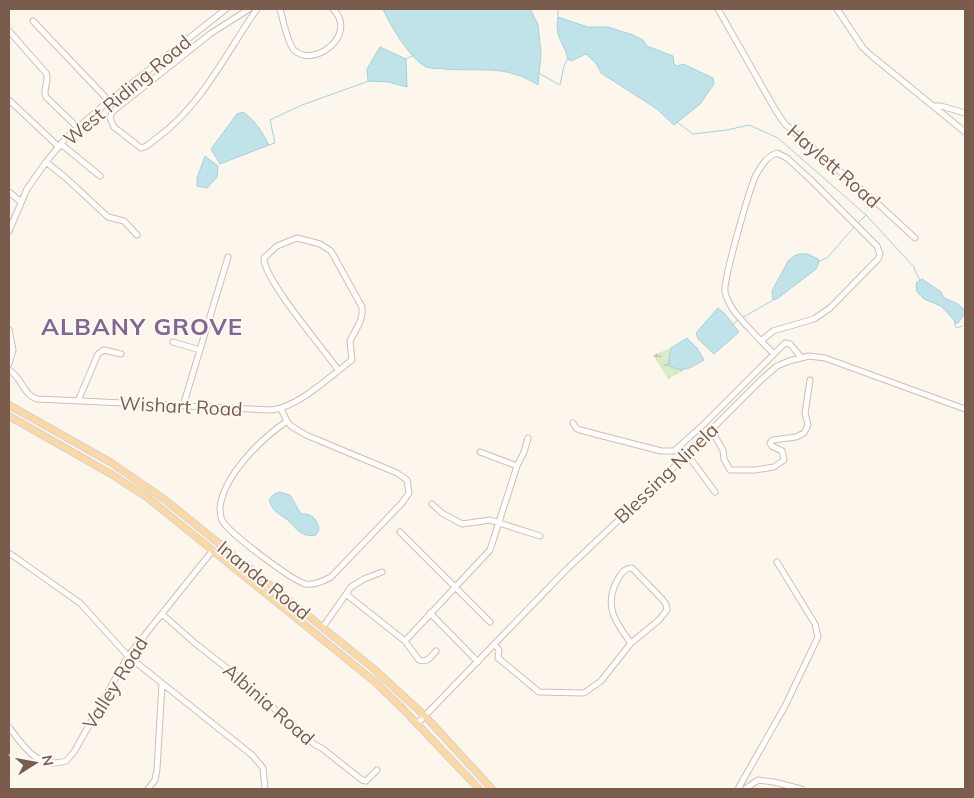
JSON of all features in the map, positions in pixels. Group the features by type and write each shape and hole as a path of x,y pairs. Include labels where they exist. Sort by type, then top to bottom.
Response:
{"main road":[{"name":"Inanda Road","path":"10,406 135,478 164,499 382,676 425,716 492,789"},
{"name":"Inanda Road","path":"9,416 124,482 161,508 379,686 418,724 478,788"},
{"path":"379,686 382,676"},
{"path":"469,766 480,782 478,788"}],"street":[{"name":"West Riding Road","path":"9,231 20,202 32,182 46,162 77,127 226,9"},
{"path":"249,9 210,34 112,112 110,118 114,127 141,148 146,147 168,130 193,105 257,9"},
{"path":"280,9 290,43 294,50 309,55 324,50 333,45 338,39 341,29 338,14 333,9"},
{"name":"Haylett Road","path":"718,9 785,124 877,203 914,238"},
{"path":"837,9 863,48 965,132"},
{"path":"33,21 109,101"},
{"path":"9,31 46,73 48,80 44,90 46,97 77,127"},
{"path":"9,100 60,145 100,176"},
{"path":"934,106 941,106 965,113"},
{"path":"761,341 772,331 814,319 830,308 880,257 880,250 787,158 777,153 772,154 755,177 729,265 725,286 728,301 741,319 761,341 774,354"},
{"path":"46,162 108,217 124,221 137,235"},
{"path":"9,192 20,202"},
{"name":"Wishart Road","path":"9,370 15,374 27,393 34,398 272,410 294,403 352,360 350,341 362,314 362,307 335,256 320,244 301,238 292,239 277,246 264,258 265,267 290,307 338,370"},
{"path":"183,406 228,257"},
{"path":"9,330 12,350 9,364"},
{"path":"173,342 200,350"},
{"path":"573,423 580,430 661,451 674,451 704,424 781,346 787,343 800,357"},
{"path":"78,401 98,354 104,350 121,354"},
{"name":"Blessing Ninela","path":"418,724 566,570 777,366 800,357 824,358 965,409"},
{"path":"711,430 723,450 724,459 730,470 754,470 774,467 784,460 782,452 772,446 770,442 796,437 804,433 808,425 805,413 810,380"},
{"path":"281,408 291,426 306,435 398,473 407,480 409,493 402,504 331,577 318,583 305,584 289,576 236,535 222,521 220,508 227,484 268,434 287,421"},
{"path":"404,641 490,550 528,438"},
{"path":"480,452 517,466"},
{"path":"687,454 715,492"},
{"path":"432,504 442,513 462,524 490,520 540,536"},
{"path":"400,532 490,622"},
{"name":"Valley Road","path":"9,727 31,755 53,762 66,761 74,752 128,656 213,550"},
{"path":"9,553 80,603 128,656 259,762 264,771 265,789"},
{"path":"738,789 785,706 818,637 815,624 777,562"},
{"path":"495,644 499,650 498,658 537,692 580,694 596,686 631,643 659,620 667,610 666,604 662,599 632,568 625,570 618,579 610,604 613,615 631,643"},
{"path":"323,627 351,587 382,572"},
{"path":"347,595 404,641 421,661 429,659 436,651"},
{"path":"430,613 478,662"},
{"name":"Albinia Road","path":"162,614 184,634 248,684 314,744 362,780 366,781 377,770"},
{"path":"148,789 155,780 157,769 162,684"},
{"path":"745,789 758,780 801,789"}],"green space":[{"path":"671,348 669,365 677,370 684,370 668,379 653,355"}],"water":[{"path":"383,9 530,9 538,24 541,54 538,85 515,74 493,70 426,67 407,49 390,24"},
{"path":"558,17 588,27 608,27 633,35 643,40 647,46 673,56 674,64 677,66 683,64 713,78 714,84 700,104 674,125 657,109 601,73 596,63 586,54 571,61 568,59 558,35"},
{"path":"380,47 406,59 407,87 388,82 368,81 367,69"},
{"path":"243,112 255,123 269,145 220,164 211,149 237,114"},
{"path":"205,156 218,166 217,177 207,188 197,186 197,178"},
{"path":"800,254 808,254 818,259 819,262 816,269 773,300 772,291 788,261"},
{"path":"922,279 941,292 944,298 956,303 965,310 958,323 955,323 941,306 924,299 917,292 916,283"},
{"path":"718,308 739,332 714,354 698,339 696,333"},
{"path":"687,338 697,348 704,360 686,369 673,368 668,365 671,348"},
{"path":"280,492 290,495 301,514 311,516 316,520 319,530 316,535 306,535 298,531 289,521 273,509 269,500 274,494"}],"waterway":[{"path":"558,9 558,18"},
{"path":"404,60 414,55"},
{"path":"540,74 560,85 564,66 568,58"},
{"path":"269,145 275,143 270,120 302,105 369,81"},
{"path":"677,122 693,134 749,125 778,138 866,215 914,267 920,280"},
{"path":"857,224 866,215"},
{"path":"817,262 827,258 854,227"},
{"path":"742,318 773,300"},
{"path":"733,324 738,320"},
{"path":"955,322 955,326 958,328 962,326"}],"district":[{"name":"ALBANY GROVE","path":"142,326"}]}
